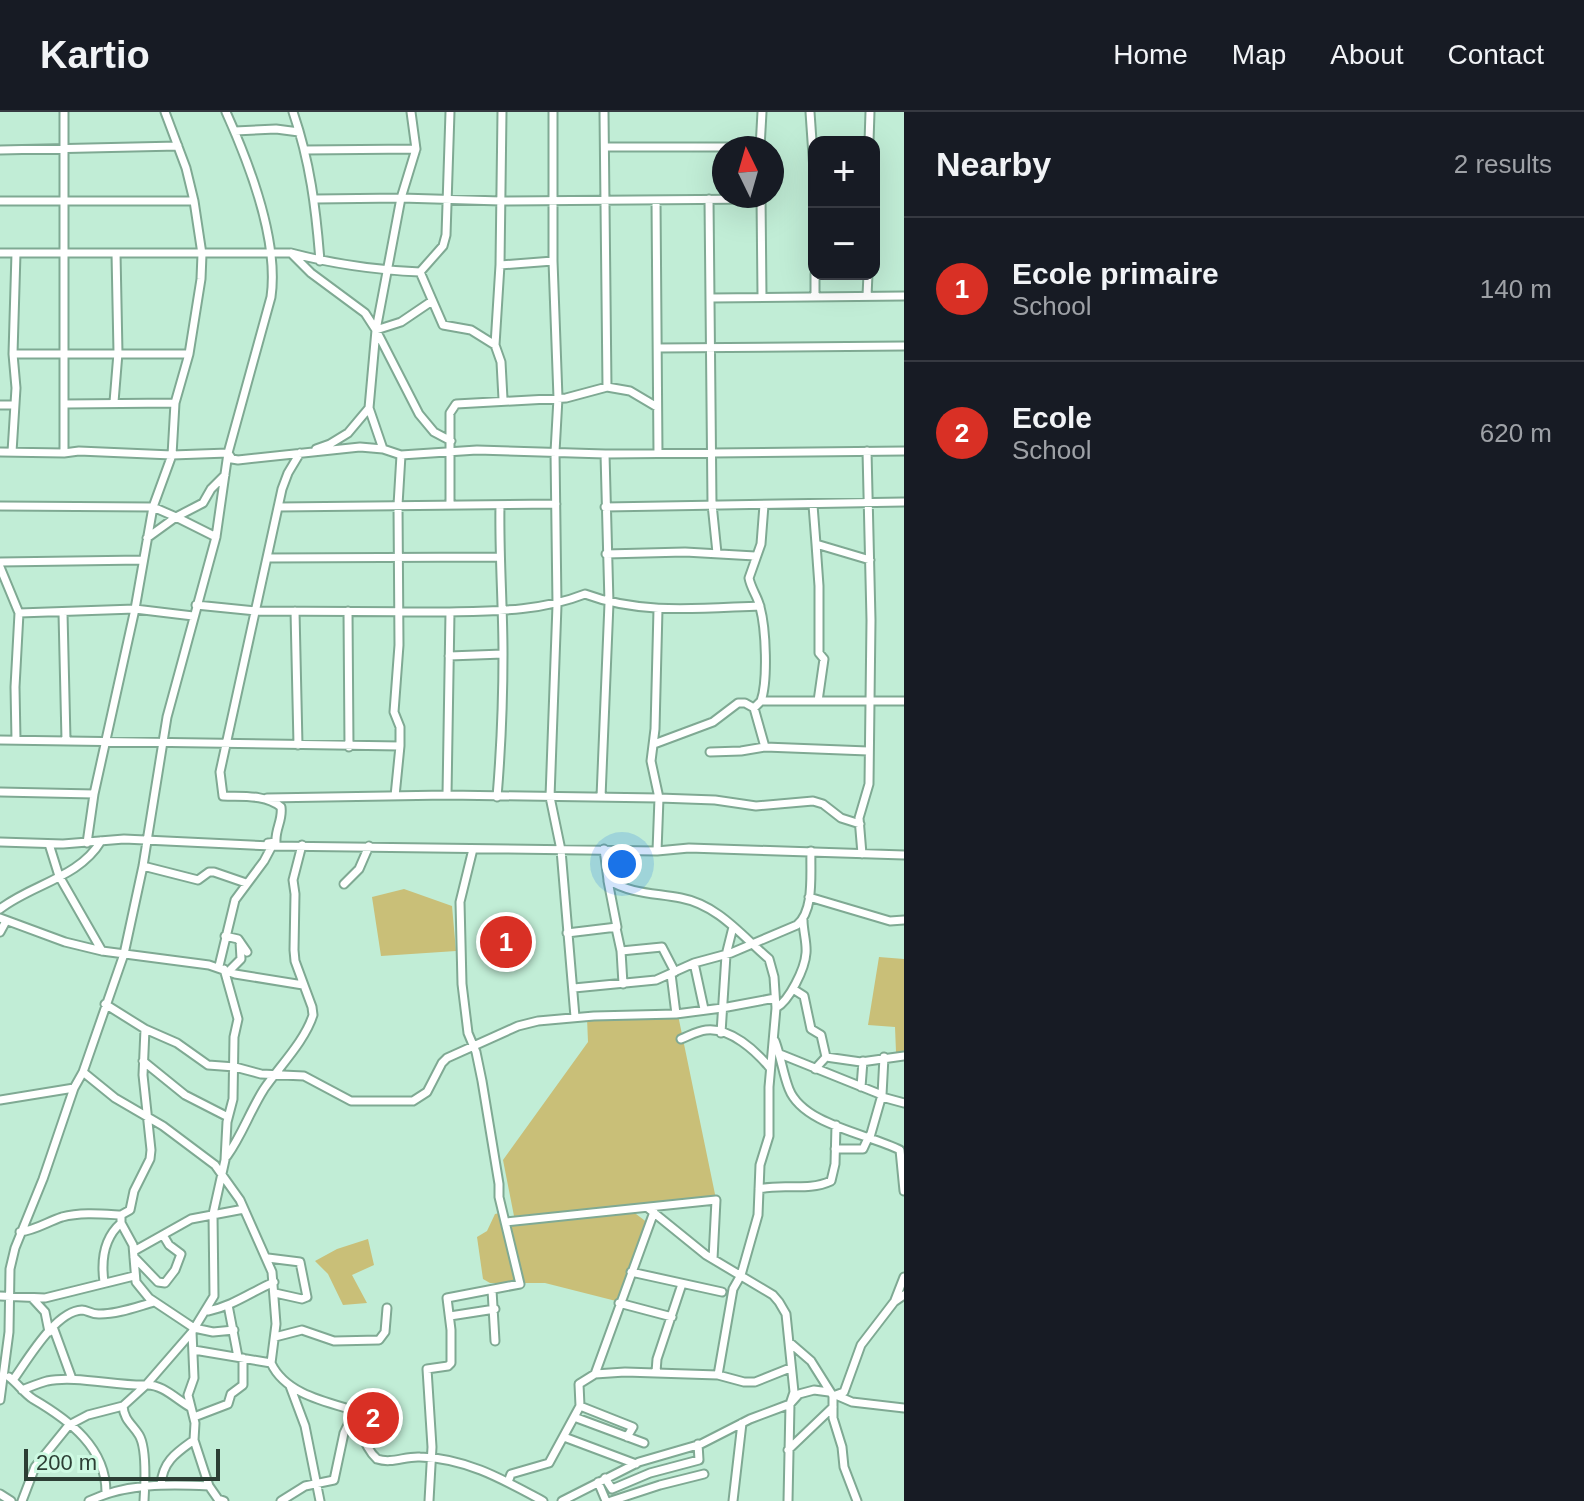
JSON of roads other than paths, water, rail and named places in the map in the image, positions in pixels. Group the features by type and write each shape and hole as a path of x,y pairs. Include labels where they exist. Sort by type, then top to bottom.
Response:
{"street":[{"path":"64,112 64,453"},
{"path":"87,843 94,794 135,609 153,507 172,455 175,403 189,354 202,254 194,201 165,112"},
{"path":"0,1400 11,1297 10,1269 20,1232 43,1179 124,954 143,866 162,744 216,537 228,453 271,297 274,279 270,252 251,176 226,112"},
{"path":"293,112 316,199 320,261"},
{"path":"383,449 369,408 376,330 386,270 401,198 416,149 411,112"},
{"path":"420,272 443,246 446,235 450,112"},
{"path":"502,112 500,265 495,345 501,362 503,399"},
{"path":"553,112 553,261 558,398 555,452 557,605 550,797 561,850 575,1017"},
{"path":"604,112 607,387"},
{"path":"761,136 762,112"},
{"path":"810,112 812,136"},
{"path":"869,136 870,112"},
{"path":"235,131 276,129 299,132"},
{"path":"0,150 178,146"},
{"path":"605,147 712,148"},
{"path":"305,150 416,149"},
{"path":"316,199 712,199"},
{"path":"709,199 712,504 717,553"},
{"path":"656,200 658,453"},
{"path":"0,201 194,201"},
{"path":"762,208 762,296"},
{"path":"0,253 270,252 386,270 420,272"},
{"path":"12,452 16,388 13,354 16,253"},
{"path":"114,402 118,353 116,253"},
{"path":"291,253 311,273 365,313 419,414 434,432 451,441"},
{"path":"500,265 553,261"},
{"path":"420,272 443,325 471,330 495,345"},
{"path":"815,280 815,296"},
{"path":"867,296 868,280"},
{"path":"711,298 904,296"},
{"path":"376,330 401,322 432,301"},
{"path":"658,348 904,346"},
{"path":"13,354 189,354"},
{"path":"450,503 450,413 456,404 558,398 607,387 630,391 657,407"},
{"path":"66,404 175,403"},
{"path":"0,405 14,405"},
{"path":"369,408 348,433 330,444 300,454 288,473 220,772 223,796 659,798 715,800 756,806 813,801 823,804 841,818 860,824"},
{"path":"228,453 232,459 238,460 360,447 383,449 401,455 477,450 605,454 904,451"},
{"path":"862,854 860,813 869,784 867,451"},
{"path":"0,452 228,453"},
{"path":"601,797 609,603 605,454"},
{"path":"395,796 400,746 400,727 394,712 399,645 398,505 401,455"},
{"path":"147,538 176,517 203,503 225,475"},
{"path":"605,507 904,502"},
{"path":"279,507 556,504"},
{"path":"497,797 503,654 498,557 500,505"},
{"path":"754,708 761,701 767,678 760,606 749,578 762,535 764,505"},
{"path":"813,505 819,586 819,653 824,659 818,701"},
{"path":"0,506 153,507 216,537"},
{"path":"816,544 870,560"},
{"path":"606,554 717,553 755,556"},
{"path":"267,558 498,557"},
{"path":"16,740 19,613 0,564 143,560"},
{"path":"196,605 256,611 502,611 557,605 585,594 609,603 658,609 760,606"},
{"path":"19,613 135,609 193,616"},
{"path":"657,851 659,798 651,761 658,609"},
{"path":"295,611 298,745"},
{"path":"348,611 349,747"},
{"path":"447,795 450,612"},
{"path":"63,613 66,740"},
{"path":"449,656 503,654"},
{"path":"761,701 904,701"},
{"path":"654,744 713,722 738,703 745,703 754,708 765,747"},
{"path":"0,740 400,746"},
{"path":"710,752 765,747 868,751"},
{"path":"0,792 94,794"},
{"path":"258,844 276,842 276,832 282,818 281,807 261,798"},
{"path":"0,842 49,844 147,840 272,846 657,851 689,848 904,855"},
{"path":"0,909 85,862 101,841"},
{"path":"49,844 59,876 102,951"},
{"path":"225,1158 274,1075 286,1062 310,1023 312,1007 295,961 293,880 302,845"},
{"path":"22,1501 35,1467 69,1425 88,1415 123,1406 146,1385 193,1330 214,1296 213,1214 233,1099 237,1011 224,969 225,936 235,900 272,846"},
{"path":"344,884 359,869 369,846"},
{"path":"429,1501 431,1458 427,1369 450,1365 447,1298 520,1284 499,1197 482,1081 466,1022 459,911 463,882 473,849"},
{"path":"604,849 621,951 623,984"},
{"path":"776,1008 784,1004 793,989 807,950 803,920 809,897 811,851"},
{"path":"143,866 198,880 214,872 246,883"},
{"path":"608,880 629,890 695,903 720,915 771,961 776,1008 770,1068 769,1136 762,1155 758,1215 741,1275 733,1289 718,1375"},
{"path":"809,897 879,918 904,920"},
{"path":"0,932 3,919 65,942 102,951 224,969 235,974 303,985"},
{"path":"574,988 656,980 694,963 753,944 803,920"},
{"path":"721,1033 726,955 733,927"},
{"path":"567,933 616,928"},
{"path":"225,936 240,942 247,952"},
{"path":"224,969 241,959 240,942"},
{"path":"621,951 662,947 673,973 676,1014"},
{"path":"694,963 704,1009"},
{"path":"793,989 804,996 811,1029 821,1035 826,1057"},
{"path":"105,1004 145,1029 177,1043 208,1065 311,1078 351,1101 408,1102 427,1092 444,1061 528,1023 575,1017 676,1014 775,998"},
{"path":"104,1282 102,1263 106,1248 112,1233 130,1210 134,1191 150,1159 143,1061 145,1029"},
{"path":"681,1039 705,1030 721,1033 741,1040 759,1054 770,1068"},
{"path":"773,1036 789,1092 806,1110 903,1153 904,1191"},
{"path":"780,1054 903,1103 904,1092"},
{"path":"826,1057 863,1061 904,1056"},
{"path":"815,1069 826,1057"},
{"path":"835,1149 863,1149 882,1096 884,1057"},
{"path":"143,1061 185,1095 228,1117"},
{"path":"861,1087 863,1061"},
{"path":"83,1072 115,1098 163,1126 222,1173 268,1258 275,1293 275,1337 271,1363 278,1375 290,1386 346,1408 353,1414 367,1447 377,1459 391,1462 412,1457 458,1462 486,1471 543,1501"},
{"path":"0,1100 74,1088"},
{"path":"759,1189 785,1185 811,1188 831,1181 836,1125"},
{"path":"505,1222 651,1210 716,1200 713,1259"},
{"path":"134,1254 191,1219 244,1209"},
{"path":"651,1210 690,1243 773,1295 784,1309 794,1392 790,1404 788,1501"},
{"path":"595,1374 651,1210"},
{"path":"20,1232 76,1215 121,1219"},
{"path":"121,1219 131,1239 134,1276 154,1302 177,1314 193,1330 234,1330"},
{"path":"134,1254 158,1282 165,1283 175,1270 181,1254 169,1245 163,1235"},
{"path":"268,1258 300,1262 307,1297 302,1299 275,1293"},
{"path":"631,1272 722,1292"},
{"path":"0,1296 45,1298 134,1276"},
{"path":"833,1395 845,1389 861,1345 894,1302 904,1277"},
{"path":"207,1311 228,1305 274,1282"},
{"path":"656,1372 657,1359 682,1284"},
{"path":"492,1290 495,1341"},
{"path":"894,1302 904,1295"},
{"path":"33,1299 45,1312 72,1379"},
{"path":"13,1380 27,1357 51,1330 81,1310 97,1315 154,1302"},
{"path":"619,1303 672,1317"},
{"path":"194,1417 228,1404 231,1394 243,1385 228,1305"},
{"path":"275,1337 302,1330 334,1341 379,1340 385,1332 387,1308"},
{"path":"450,1316 495,1309"},
{"path":"193,1330 194,1378 188,1395 194,1417 194,1440 209,1486 220,1500"},
{"path":"789,1342 811,1361 833,1395 833,1418 842,1447 844,1467 857,1501"},
{"path":"194,1350 271,1363"},
{"path":"508,1482 511,1474 549,1463 580,1406 579,1384 595,1374 656,1372 718,1375 755,1382 790,1368"},
{"path":"3,1369 31,1398 50,1407 94,1448 106,1479 106,1494"},
{"path":"22,1390 46,1381 72,1379 103,1384 146,1385 160,1387 190,1407"},
{"path":"290,1386 305,1426 320,1501"},
{"path":"562,1501 636,1464 698,1444 790,1404 799,1394 809,1390 852,1402 904,1408"},
{"path":"123,1406 125,1417 140,1437 144,1501"},
{"path":"580,1406 633,1427 627,1437"},
{"path":"788,1450 833,1407"},
{"path":"281,1501 299,1489 334,1480 344,1433 353,1414"},
{"path":"574,1417 644,1443"},
{"path":"733,1501 742,1423"},
{"path":"564,1437 636,1464"},
{"path":"161,1484 165,1464 194,1440"},
{"path":"602,1480 612,1489 650,1473 699,1460 698,1444"},
{"path":"602,1480 608,1501 704,1474"},
{"path":"89,1501 106,1494 161,1484 209,1486"},
{"path":"0,1494 11,1501"}],"place":[{"name":"Ecole primaire","path":"506,942"},
{"name":"Ecole","path":"373,1418"}]}
